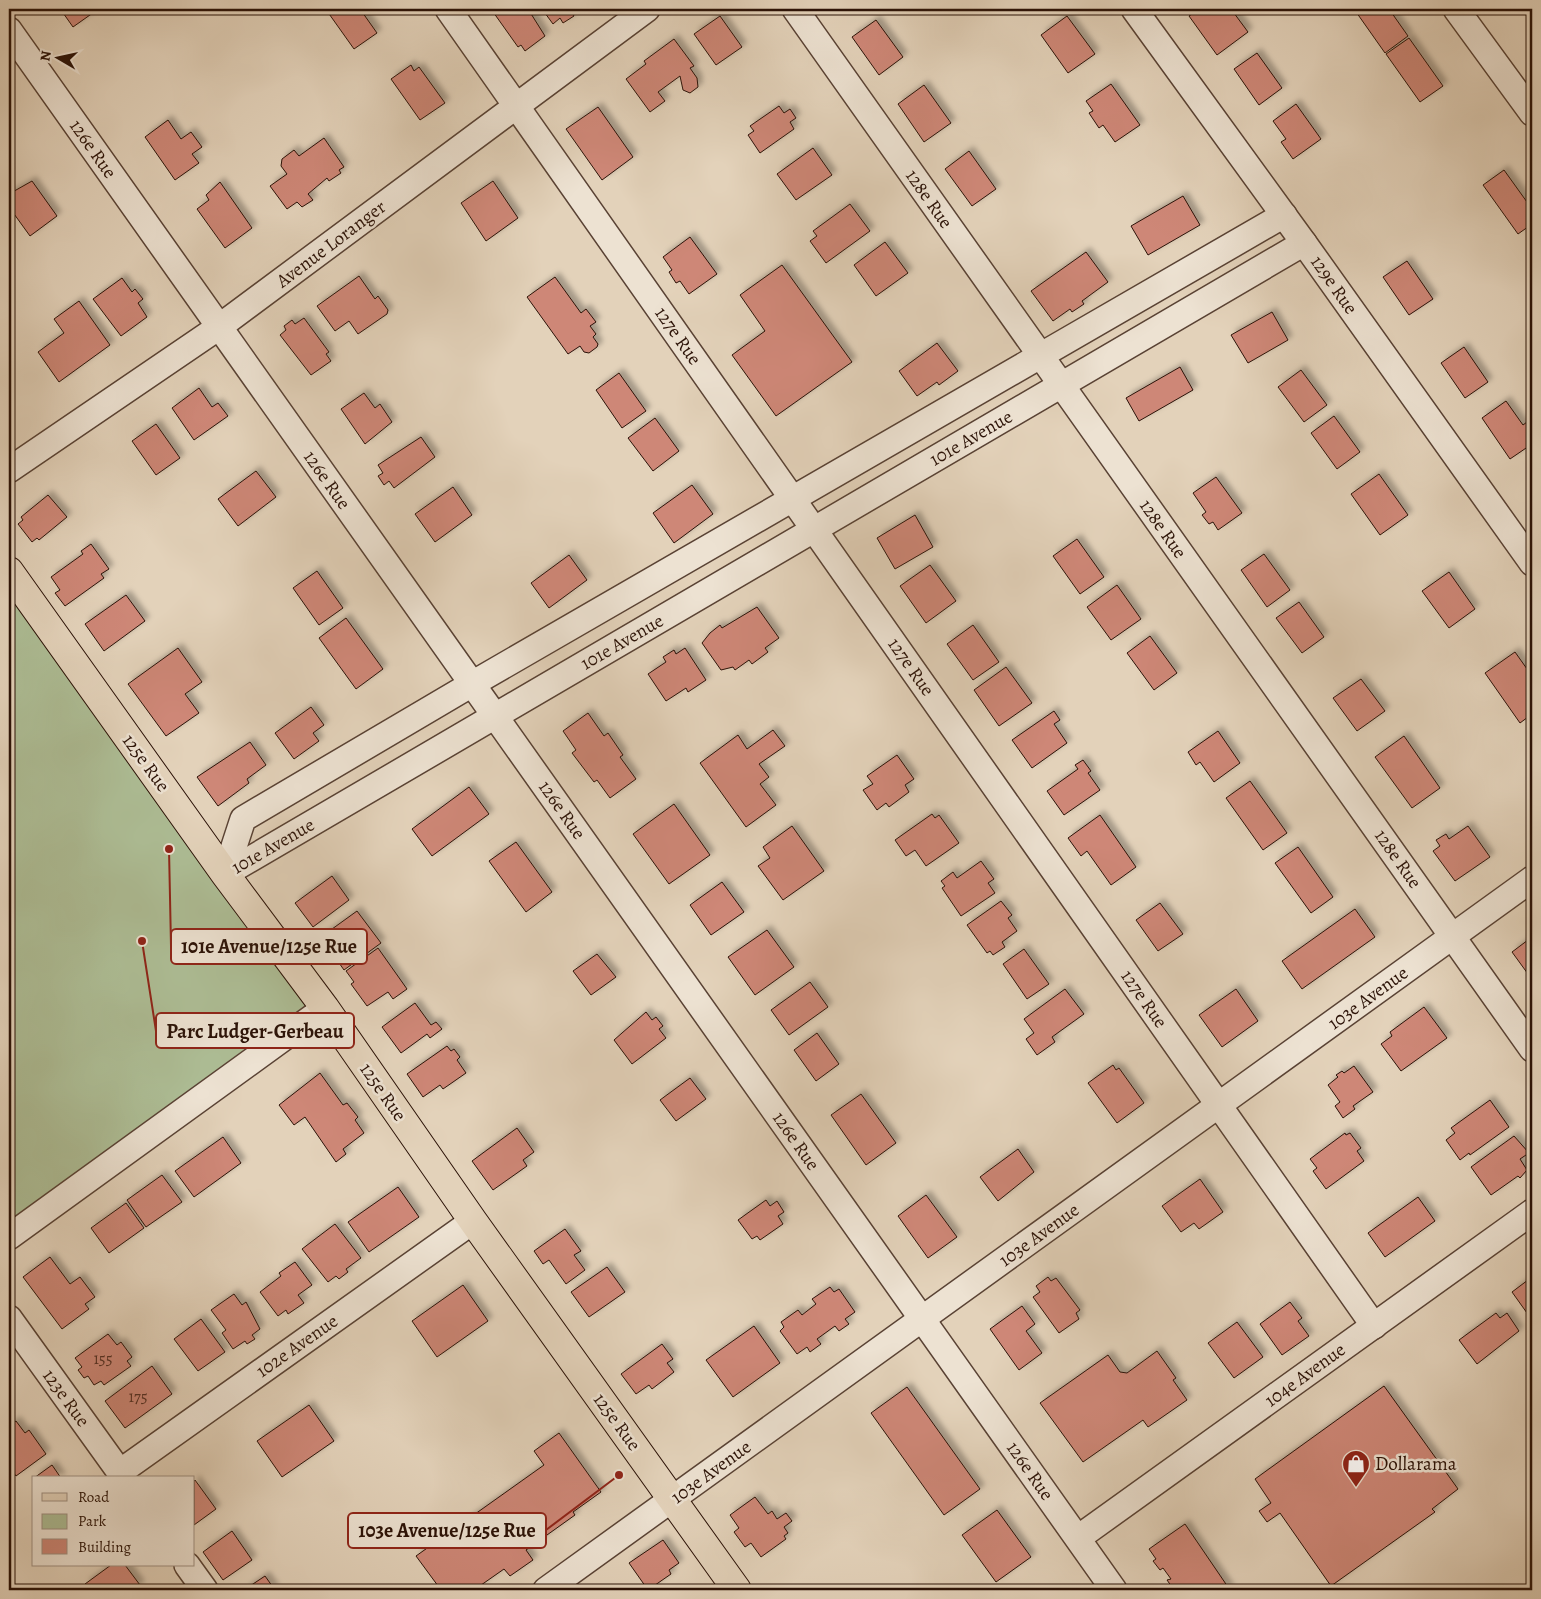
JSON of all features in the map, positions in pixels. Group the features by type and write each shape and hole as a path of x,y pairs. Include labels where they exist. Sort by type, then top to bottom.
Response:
{"main road":[{"name":"125e Rue","path":"9,571 225,874 325,1008 473,1221 737,1590"}],"street":[{"name":"127e Rue","path":"448,9 1374,1326"},
{"name":"Avenue Loranger","path":"9,470 219,327 647,9"},
{"name":"128e Rue","path":"794,9 1532,1049"},
{"name":"129e Rue","path":"1134,9 1284,215 1532,563"},
{"path":"1456,9 1532,113"},
{"name":"126e Rue","path":"9,30 1114,1590"},
{"name":"101e Avenue","path":"225,874 243,819 472,684 1284,215"},
{"name":"101e Avenue","path":"225,874 1304,243"},
{"name":"103e Avenue","path":"546,1590 1532,879"},
{"path":"9,1236 325,1008"},
{"name":"104e Avenue","path":"1078,1538 1532,1212"},
{"name":"102e Avenue","path":"122,1475 473,1221"},
{"name":"123e Rue","path":"9,1318 122,1475"},
{"path":"188,1566 206,1590"}],"green space":[{"path":"9,571 325,1008 9,1237"}],"building":[{"path":"54,9 97,10 73,27 61,10 57,13"},
{"path":"331,9 360,9 377,33 354,49 327,11"},
{"path":"491,9 528,9 545,36 525,51 521,45 518,47"},
{"path":"542,9 574,9 571,11 574,16 563,23 560,18 553,24"},
{"path":"1193,9 1231,9 1248,32 1217,55 1189,16 1195,12"},
{"path":"1354,9 1389,9 1408,36 1385,53"},
{"path":"720,16 742,47 716,65 694,34"},
{"path":"1067,16 1095,54 1068,73 1041,35"},
{"path":"876,20 903,57 879,75 852,37"},
{"path":"1409,38 1443,86 1420,102 1386,54"},
{"path":"674,39 694,66 690,68 697,78 698,87 690,93 683,90 680,76 658,92 665,101 650,112 626,79 646,64 644,61"},
{"path":"1257,53 1282,88 1259,105 1234,69"},
{"path":"411,65 414,71 419,67 445,103 420,120 391,79"},
{"path":"1111,84 1140,125 1115,142 1103,125 1099,128 1089,113 1093,111 1086,101"},
{"path":"924,85 951,123 924,142 898,104"},
{"path":"1296,104 1321,139 1293,159 1281,142 1286,139 1273,121"},
{"path":"779,106 784,113 790,109 796,118 790,122 794,129 760,153 748,135 754,131 750,126"},
{"path":"598,107 633,157 602,180 566,129"},
{"path":"168,120 181,139 191,132 202,147 192,154 199,163 175,180 145,137"},
{"path":"324,138 344,167 339,170 341,173 329,181 327,178 308,194 313,200 302,207 297,202 287,209 270,186 287,174 281,166 282,159 294,150 299,156"},
{"path":"813,148 832,175 796,200 777,174"},
{"path":"969,151 996,189 972,206 945,169"},
{"path":"1504,170 1532,209 1532,224 1518,234 1483,185"},
{"path":"32,181 57,216 30,236 9,207 9,194"},
{"path":"493,181 518,218 486,241 461,203"},
{"path":"220,182 252,228 225,248 197,209 209,200 206,195"},
{"path":"1183,196 1200,225 1148,255 1131,226"},
{"path":"850,204 870,231 826,263 810,241 817,236 813,231"},
{"path":"690,237 717,274 689,294 680,281 676,283 669,272 672,270 663,257"},
{"path":"885,242 908,273 876,296 854,265"},
{"path":"1086,252 1108,282 1082,301 1084,304 1072,312 1070,309 1053,321 1031,291"},
{"path":"1407,261 1433,299 1409,315 1383,277"},
{"path":"782,265 852,362 776,416 732,355 765,331 740,295"},
{"path":"359,276 375,299 378,296 388,310 387,314 358,334 349,321 335,331 317,306"},
{"path":"555,277 581,313 586,309 596,322 590,326 596,334 593,337 598,344 589,353 584,352 580,346 568,354 527,297"},
{"path":"122,278 132,292 135,289 143,299 138,303 147,317 121,336 93,299"},
{"path":"79,301 110,345 59,382 38,352 64,333 54,319"},
{"path":"1272,312 1288,340 1248,363 1231,335"},
{"path":"304,318 329,352 326,354 331,361 311,375 280,335 286,330 284,326 292,320 295,324"},
{"path":"937,343 958,371 939,385 937,382 917,396 899,371"},
{"path":"1464,347 1488,382 1465,398 1441,363"},
{"path":"1180,367 1193,390 1139,421 1126,398"},
{"path":"1301,370 1327,405 1304,422 1278,387"},
{"path":"619,373 646,411 622,428 596,390"},
{"path":"199,388 212,407 218,403 228,416 194,440 172,408"},
{"path":"364,393 375,408 380,404 392,422 365,444 341,409"},
{"path":"1506,401 1523,425 1531,419 1532,421 1532,444 1510,459 1482,418"},
{"path":"1334,416 1360,452 1337,469 1311,433"},
{"path":"655,418 679,451 653,471 628,438"},
{"path":"156,424 180,458 156,475 132,441"},
{"path":"421,437 435,457 394,488 389,481 384,485 378,476 383,473 378,465"},
{"path":"256,471 276,497 238,526 218,499"},
{"path":"1379,474 1408,515 1380,535 1351,494"},
{"path":"1216,477 1242,513 1218,530 1213,522 1209,524 1202,515 1206,512 1193,493"},
{"path":"692,485 713,514 674,543 653,513"},
{"path":"453,487 472,515 435,542 415,514"},
{"path":"48,495 67,517 39,540 37,538 32,542 18,524 23,520 21,517"},
{"path":"915,515 933,547 895,569 877,538"},
{"path":"1077,539 1104,577 1080,594 1053,556"},
{"path":"91,544 109,569 101,574 104,578 65,606 55,593 60,590 51,577 83,554 81,551"},
{"path":"1264,554 1290,590 1267,607 1241,570"},
{"path":"569,555 587,580 549,608 531,583"},
{"path":"930,565 956,601 926,623 900,586"},
{"path":"317,571 343,608 319,625 293,588"},
{"path":"1449,572 1475,609 1449,628 1422,591"},
{"path":"1117,585 1141,619 1111,640 1087,607"},
{"path":"126,595 145,621 104,651 85,624"},
{"path":"1299,602 1324,637 1302,653 1276,618"},
{"path":"757,607 779,638 765,648 768,652 752,664 749,660 735,670 733,667 721,670 702,643 720,625 722,628"},
{"path":"346,618 383,669 356,689 319,638"},
{"path":"973,625 999,662 973,680 947,644"},
{"path":"1150,636 1177,673 1154,690 1127,653"},
{"path":"178,648 202,682 185,694 199,713 166,736 128,684"},
{"path":"685,648 706,680 688,692 686,688 666,701 648,674 666,662 663,657 674,650 676,654"},
{"path":"1515,652 1532,676 1532,714 1520,723 1485,673"},
{"path":"1006,667 1032,703 999,726 974,690"},
{"path":"1361,679 1385,711 1357,731 1333,698"},
{"path":"311,707 324,725 313,733 319,741 294,759 275,733"},
{"path":"1054,711 1060,720 1054,724 1067,743 1032,768 1012,740"},
{"path":"588,713 604,736 608,733 623,755 620,757 636,779 610,798 597,780 594,782 572,753 576,750 563,731"},
{"path":"773,730 785,746 759,764 769,777 760,784 776,805 746,827 700,763 738,735 747,749"},
{"path":"1218,731 1240,763 1214,782 1200,762 1196,765 1188,752"},
{"path":"1404,736 1440,788 1412,808 1375,757"},
{"path":"250,742 266,765 247,779 249,783 218,806 197,777"},
{"path":"897,755 914,779 905,785 909,792 889,807 886,803 877,810 863,790 873,784 867,776"},
{"path":"1083,760 1091,771 1088,773 1100,790 1064,815 1047,791 1078,769 1075,765"},
{"path":"1250,781 1287,833 1263,850 1226,798"},
{"path":"469,787 489,814 432,856 412,829"},
{"path":"674,804 710,855 669,884 633,834"},
{"path":"932,814 935,818 939,815 959,843 926,866 915,850 906,856 895,840"},
{"path":"1100,815 1136,867 1111,885 1087,851 1081,856 1068,838"},
{"path":"792,826 824,871 783,900 758,866 770,858 763,847"},
{"path":"1468,826 1490,857 1455,881 1433,851 1440,846 1436,840 1446,834 1449,839"},
{"path":"516,842 552,892 526,912 489,861"},
{"path":"1298,847 1333,897 1311,913 1275,863"},
{"path":"981,861 994,879 988,883 995,893 961,916 942,888 945,886 941,881 953,872 957,878"},
{"path":"332,876 349,900 313,927 295,903"},
{"path":"722,882 744,912 711,935 690,905"},
{"path":"1001,901 1012,915 1008,918 1017,931 1002,942 1005,947 993,955 990,951 987,953 967,925"},
{"path":"1160,903 1183,934 1158,951 1136,920"},
{"path":"1355,909 1375,937 1302,989 1282,961"},
{"path":"357,911 381,943 344,970 321,937"},
{"path":"767,930 794,967 755,995 728,957"},
{"path":"1532,937 1532,971 1528,974 1512,952"},
{"path":"378,948 407,989 393,999 388,992 367,1006 351,984 354,982 346,971"},
{"path":"1024,949 1049,984 1027,999 1003,964"},
{"path":"597,954 616,977 591,995 573,971"},
{"path":"810,982 828,1007 789,1035 771,1010"},
{"path":"1065,989 1084,1014 1052,1037 1055,1042 1037,1055 1026,1039 1034,1033 1024,1019"},
{"path":"1236,989 1258,1021 1222,1047 1199,1015"},
{"path":"415,1003 431,1025 436,1022 442,1029 430,1038 427,1034 401,1053 382,1027"},
{"path":"1424,1007 1447,1038 1401,1071 1381,1044 1392,1036 1390,1032"},
{"path":"646,1012 652,1020 656,1017 663,1026 659,1029 666,1038 632,1064 614,1040"},
{"path":"817,1033 839,1064 816,1081 794,1050"},
{"path":"447,1046 451,1051 454,1049 460,1057 457,1060 466,1073 443,1089 440,1085 423,1097 407,1074"},
{"path":"1113,1065 1116,1070 1119,1068 1144,1103 1117,1123 1088,1083"},
{"path":"1354,1066 1373,1092 1353,1106 1355,1109 1343,1118 1335,1106 1340,1102 1328,1085 1338,1077 1336,1075 1342,1071 1344,1073"},
{"path":"320,1073 343,1105 347,1103 358,1117 355,1120 364,1133 343,1149 346,1154 336,1162 305,1117 294,1125 279,1105"},
{"path":"690,1078 706,1099 676,1121 660,1100"},
{"path":"861,1094 896,1143 866,1165 831,1115"},
{"path":"1490,1100 1509,1127 1460,1160 1446,1140 1455,1133 1451,1128"},
{"path":"517,1128 534,1152 523,1160 527,1166 493,1190 472,1161"},
{"path":"1345,1133 1346,1135 1350,1133 1361,1148 1357,1151 1364,1161 1326,1189 1313,1171 1317,1168 1310,1159"},
{"path":"1514,1136 1529,1153 1520,1159 1527,1170 1520,1178 1518,1176 1491,1195 1471,1167"},
{"path":"223,1137 241,1163 194,1197 175,1171"},
{"path":"1018,1149 1034,1172 998,1201 980,1177"},
{"path":"162,1175 182,1202 146,1227 127,1200"},
{"path":"1200,1179 1223,1212 1199,1229 1194,1223 1181,1232 1162,1206"},
{"path":"398,1187 419,1217 369,1252 348,1222"},
{"path":"926,1195 957,1237 928,1258 898,1216"},
{"path":"1418,1197 1435,1221 1385,1257 1368,1233"},
{"path":"766,1200 770,1206 777,1201 784,1212 778,1216 783,1224 760,1240 757,1236 752,1239 738,1220"},
{"path":"126,1203 144,1228 109,1253 91,1228"},
{"path":"335,1224 361,1258 346,1269 348,1272 339,1279 336,1276 328,1282 302,1249"},
{"path":"565,1229 581,1251 574,1255 585,1270 566,1284 549,1260 543,1264 534,1251"},
{"path":"50,1257 70,1284 80,1277 95,1297 85,1304 89,1309 62,1329 23,1277"},
{"path":"295,1262 312,1285 298,1295 304,1303 288,1314 286,1310 278,1316 260,1292 281,1276 279,1273"},
{"path":"607,1267 625,1292 589,1317 571,1292"},
{"path":"1048,1277 1051,1281 1056,1278 1080,1310 1076,1313 1079,1319 1059,1333 1033,1297 1040,1292 1036,1286"},
{"path":"1532,1277 1532,1320 1512,1292"},
{"path":"463,1285 488,1321 437,1357 412,1321"},
{"path":"830,1287 834,1292 839,1289 855,1312 845,1319 849,1324 839,1331 835,1326 817,1339 821,1344 810,1352 807,1347 797,1354 780,1331 784,1327 781,1322 798,1310 802,1315 816,1304 812,1299"},
{"path":"234,1294 242,1305 246,1302 260,1329 252,1335 255,1339 247,1344 245,1341 233,1349 222,1333 226,1330 211,1310"},
{"path":"1290,1302 1302,1318 1298,1321 1309,1336 1282,1355 1260,1324"},
{"path":"1022,1306 1035,1324 1026,1331 1042,1353 1019,1370 990,1329"},
{"path":"1496,1313 1500,1318 1507,1313 1519,1331 1477,1364 1459,1340"},
{"path":"201,1319 225,1352 198,1371 174,1339"},
{"path":"1237,1322 1263,1357 1234,1378 1208,1343"},
{"path":"754,1326 780,1363 733,1397 706,1360"},
{"path":"108,1334 117,1345 121,1342 132,1357 127,1361 131,1366 104,1385 101,1381 94,1385 88,1376 84,1378 78,1370 82,1367 75,1358"},
{"path":"662,1344 673,1359 667,1363 674,1372 652,1389 649,1385 636,1394 621,1374"},
{"path":"1157,1351 1176,1378 1173,1380 1187,1400 1148,1427 1143,1420 1083,1462 1040,1403 1108,1355 1120,1372 1127,1373"},
{"path":"152,1366 172,1394 125,1428 105,1401"},
{"path":"1384,1386 1458,1489 1432,1509 1435,1512 1331,1586 1280,1513 1267,1522 1259,1511 1271,1503 1255,1479"},
{"path":"907,1387 980,1489 944,1515 871,1413"},
{"path":"309,1405 334,1441 282,1477 257,1441"},
{"path":"16,1421 25,1433 29,1430 46,1454 16,1476 9,1466 9,1426"},
{"path":"559,1433 601,1492 573,1512 575,1515 526,1550 533,1560 510,1576 504,1569 474,1590 441,1590 416,1556 544,1465 534,1451"},
{"path":"52,1465 60,1476 37,1476"},
{"path":"195,1480 216,1509 195,1524"},
{"path":"755,1497 768,1514 772,1511 777,1519 786,1513 792,1521 784,1527 788,1533 784,1536 786,1539 761,1557 751,1543 745,1547 734,1532 739,1528 730,1515"},
{"path":"997,1510 1031,1557 996,1582 962,1535"},
{"path":"1185,1524 1230,1590 1174,1590 1167,1580 1171,1579 1163,1568 1160,1570 1153,1561 1156,1559 1149,1549"},
{"path":"232,1531 252,1560 223,1580 203,1552"},
{"path":"663,1540 679,1563 669,1570 671,1574 648,1590 629,1563"},
{"path":"110,1566 126,1566 140,1585 134,1590 90,1590 85,1584"},
{"path":"265,1576 275,1590 244,1590"}],"place":[{"name":"101e Avenue/125e Rue","path":"169,849"},
{"name":"Parc Ludger-Gerbeau","path":"142,941"},
{"name":"103e Avenue/125e Rue","path":"619,1475"},
{"name":"Dollarama","path":"1356,1488"}]}
